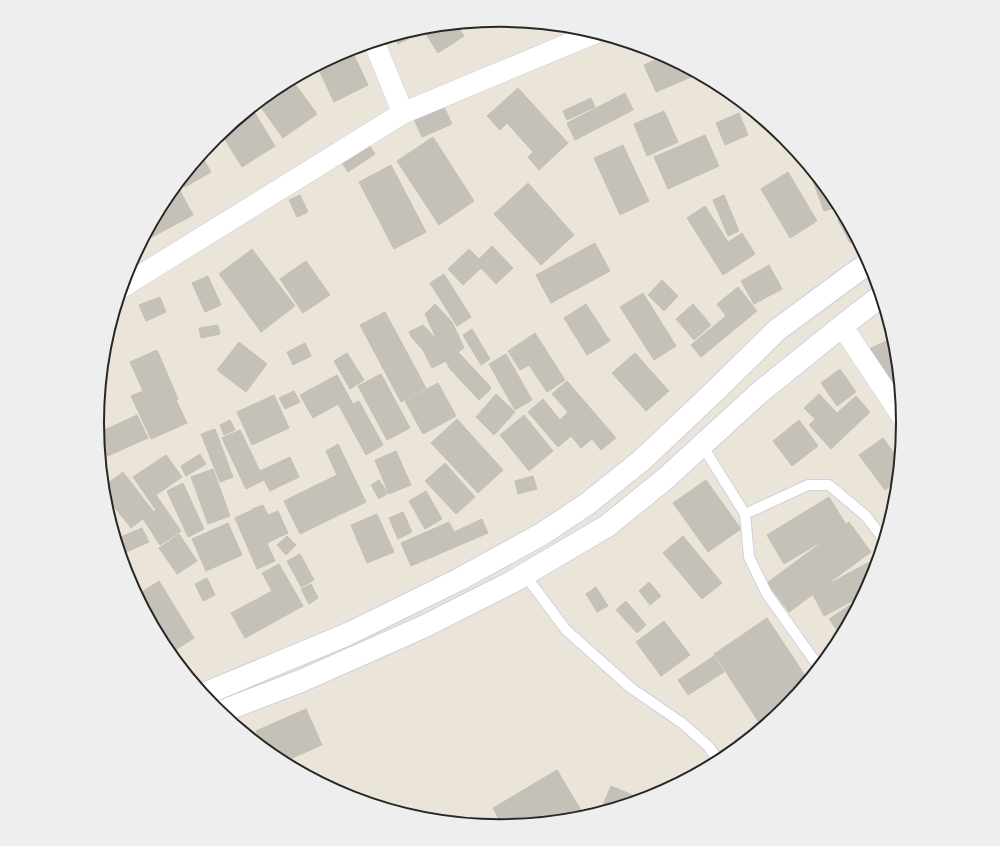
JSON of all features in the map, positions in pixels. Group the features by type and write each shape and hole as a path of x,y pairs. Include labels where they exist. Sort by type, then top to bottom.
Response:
{"main road":[{"path":"209,692 348,634 460,579 542,534 587,504 642,460 777,330 864,267"},
{"path":"227,709 301,681 418,629 525,575 607,526 664,479 759,394 876,300"}],"street":[{"path":"130,282 404,113 586,37"},
{"path":"376,47 404,113"},
{"path":"842,326 895,406"}],"lane":[{"path":"702,445 746,514 749,557 767,594 815,662"},
{"path":"746,514 808,485 829,485 866,516 880,535"},
{"path":"525,575 566,630 631,688 682,723 708,746 715,755"}],"building":[{"path":"459,29 464,36 438,53 426,34"},
{"path":"408,38 408,39 398,44 396,41"},
{"path":"354,55 368,85 334,102 319,71"},
{"path":"657,59 692,77 656,92 644,65"},
{"path":"295,84 317,114 283,138 261,107"},
{"path":"518,88 568,143 539,170 528,157 533,152 507,123 500,130 487,116"},
{"path":"625,93 633,110 575,140 567,123"},
{"path":"591,98 595,107 567,120 563,111"},
{"path":"444,107 452,124 422,137 414,119"},
{"path":"664,111 678,142 647,156 634,124"},
{"path":"255,112 275,146 242,167 225,139"},
{"path":"739,113 748,135 725,145 716,123"},
{"path":"705,135 719,166 668,189 654,157"},
{"path":"433,137 474,201 439,225 397,161"},
{"path":"367,142 375,154 348,172 340,160"},
{"path":"623,145 649,201 620,215 594,158"},
{"path":"204,160 211,172 185,187 184,185"},
{"path":"391,165 426,232 394,249 359,182"},
{"path":"788,172 817,221 790,238 761,189"},
{"path":"813,180 832,208 824,211"},
{"path":"528,183 574,235 541,265 494,214"},
{"path":"180,191 193,215 152,237 157,225"},
{"path":"300,195 308,212 297,217 289,200"},
{"path":"724,195 739,231 728,236 713,200"},
{"path":"705,206 728,242 742,233 755,254 723,275 687,218"},
{"path":"839,219 843,225 852,242 850,243 838,220"},
{"path":"595,243 610,271 551,303 536,275"},
{"path":"492,246 513,268 496,284 481,268 463,285 448,269 469,249 479,259"},
{"path":"252,249 295,306 261,332 219,274"},
{"path":"306,261 330,295 303,313 280,279"},
{"path":"769,265 782,289 754,304 741,281"},
{"path":"444,274 471,317 457,326 430,283"},
{"path":"208,276 221,305 205,312 192,283"},
{"path":"662,280 678,296 664,311 648,295"},
{"path":"738,287 757,311 701,357 691,345 726,316 717,304"},
{"path":"643,293 676,346 654,360 620,307"},
{"path":"160,297 166,312 146,321 139,305"},
{"path":"435,304 452,322 464,348 458,352 491,389 479,400 450,369 446,361 432,368 423,350 412,338 409,332 423,325 437,340 425,314"},
{"path":"586,304 610,341 587,355 564,318"},
{"path":"693,304 711,325 694,340 676,319"},
{"path":"385,312 426,388 401,402 360,325"},
{"path":"218,325 220,334 201,338 199,328"},
{"path":"472,329 490,359 481,365 463,335"},
{"path":"535,333 565,380 547,392 529,365 520,370 508,351"},
{"path":"887,341 893,371 895,395 890,397 869,349"},
{"path":"239,342 267,364 246,392 217,370"},
{"path":"305,343 311,356 293,365 287,352"},
{"path":"157,350 178,399 176,400 187,423 151,439 131,396 143,391 130,362"},
{"path":"347,353 364,380 350,389 334,361"},
{"path":"635,353 669,391 646,411 612,373"},
{"path":"506,354 532,400 515,410 489,364"},
{"path":"840,369 856,392 837,406 821,383"},
{"path":"381,374 410,428 387,440 358,386"},
{"path":"337,375 353,404 359,401 383,445 366,455 338,404 313,418 300,395"},
{"path":"567,381 616,438 601,450 592,439 581,448 571,436 558,447 528,412 543,399 560,420 568,412 552,394"},
{"path":"438,383 456,416 423,434 405,401"},
{"path":"294,391 300,402 285,409 279,398"},
{"path":"496,394 515,412 494,435 476,417"},
{"path":"819,394 837,413 856,396 870,412 831,449 809,425 815,419 804,408"},
{"path":"274,395 289,428 252,445 237,412"},
{"path":"137,415 148,438 106,457 104,430"},
{"path":"524,415 553,451 529,471 500,435"},
{"path":"457,419 503,470 478,493 431,443"},
{"path":"230,420 235,430 224,435 220,425"},
{"path":"799,420 818,446 792,466 773,441"},
{"path":"215,429 233,477 220,482 201,434"},
{"path":"240,430 260,471 290,457 299,477 270,491 264,480 246,489 222,438"},
{"path":"883,438 895,454 891,485 885,490 859,455"},
{"path":"338,444 366,502 300,534 284,501 337,475 326,451"},
{"path":"396,451 411,485 389,494 375,460"},
{"path":"200,454 206,464 186,476 181,466"},
{"path":"166,455 182,477 156,495 181,531 160,545 143,519 156,510 133,477"},
{"path":"445,463 475,497 456,514 425,481"},
{"path":"213,469 230,516 208,524 191,477"},
{"path":"123,472 153,511 131,528 113,505 109,483"},
{"path":"533,476 537,489 518,494 515,481"},
{"path":"379,480 388,493 379,499 371,485"},
{"path":"706,480 741,529 708,552 673,503"},
{"path":"183,483 204,529 188,537 167,491"},
{"path":"426,491 442,519 425,529 409,501"},
{"path":"829,497 847,526 784,564 767,535"},
{"path":"263,505 268,515 278,511 288,533 267,543 252,509"},
{"path":"252,510 275,561 257,569 235,518"},
{"path":"403,512 412,532 398,539 389,518"},
{"path":"377,514 394,552 367,563 351,525"},
{"path":"482,519 488,533 411,566 401,543 449,522 454,532"},
{"path":"849,522 871,552 789,612 767,583"},
{"path":"228,523 242,555 206,571 192,539"},
{"path":"142,528 149,542 126,552 121,537"},
{"path":"179,534 197,561 177,574 159,548"},
{"path":"287,536 296,545 286,555 277,545"},
{"path":"683,536 722,583 702,599 663,553"},
{"path":"300,554 314,580 301,587 287,561"},
{"path":"871,561 854,600 824,616 812,593"},
{"path":"279,564 303,606 245,638 231,613 272,591 262,573"},
{"path":"207,578 215,595 203,601 195,584"},
{"path":"159,581 194,638 176,650 157,621 142,592"},
{"path":"649,582 661,596 650,605 639,591"},
{"path":"311,584 318,598 309,604 301,589"},
{"path":"596,587 608,606 597,612 586,594"},
{"path":"626,601 646,625 637,633 616,610"},
{"path":"852,604 837,630 829,619"},
{"path":"767,618 805,675 780,703 759,723 714,654"},
{"path":"664,621 690,655 661,676 636,642"},
{"path":"714,656 724,672 688,695 678,680"},
{"path":"306,709 322,745 291,759 258,736 256,731"},
{"path":"557,770 581,810 552,816 500,819 493,808"},
{"path":"611,786 634,796 627,798 603,806"}]}
